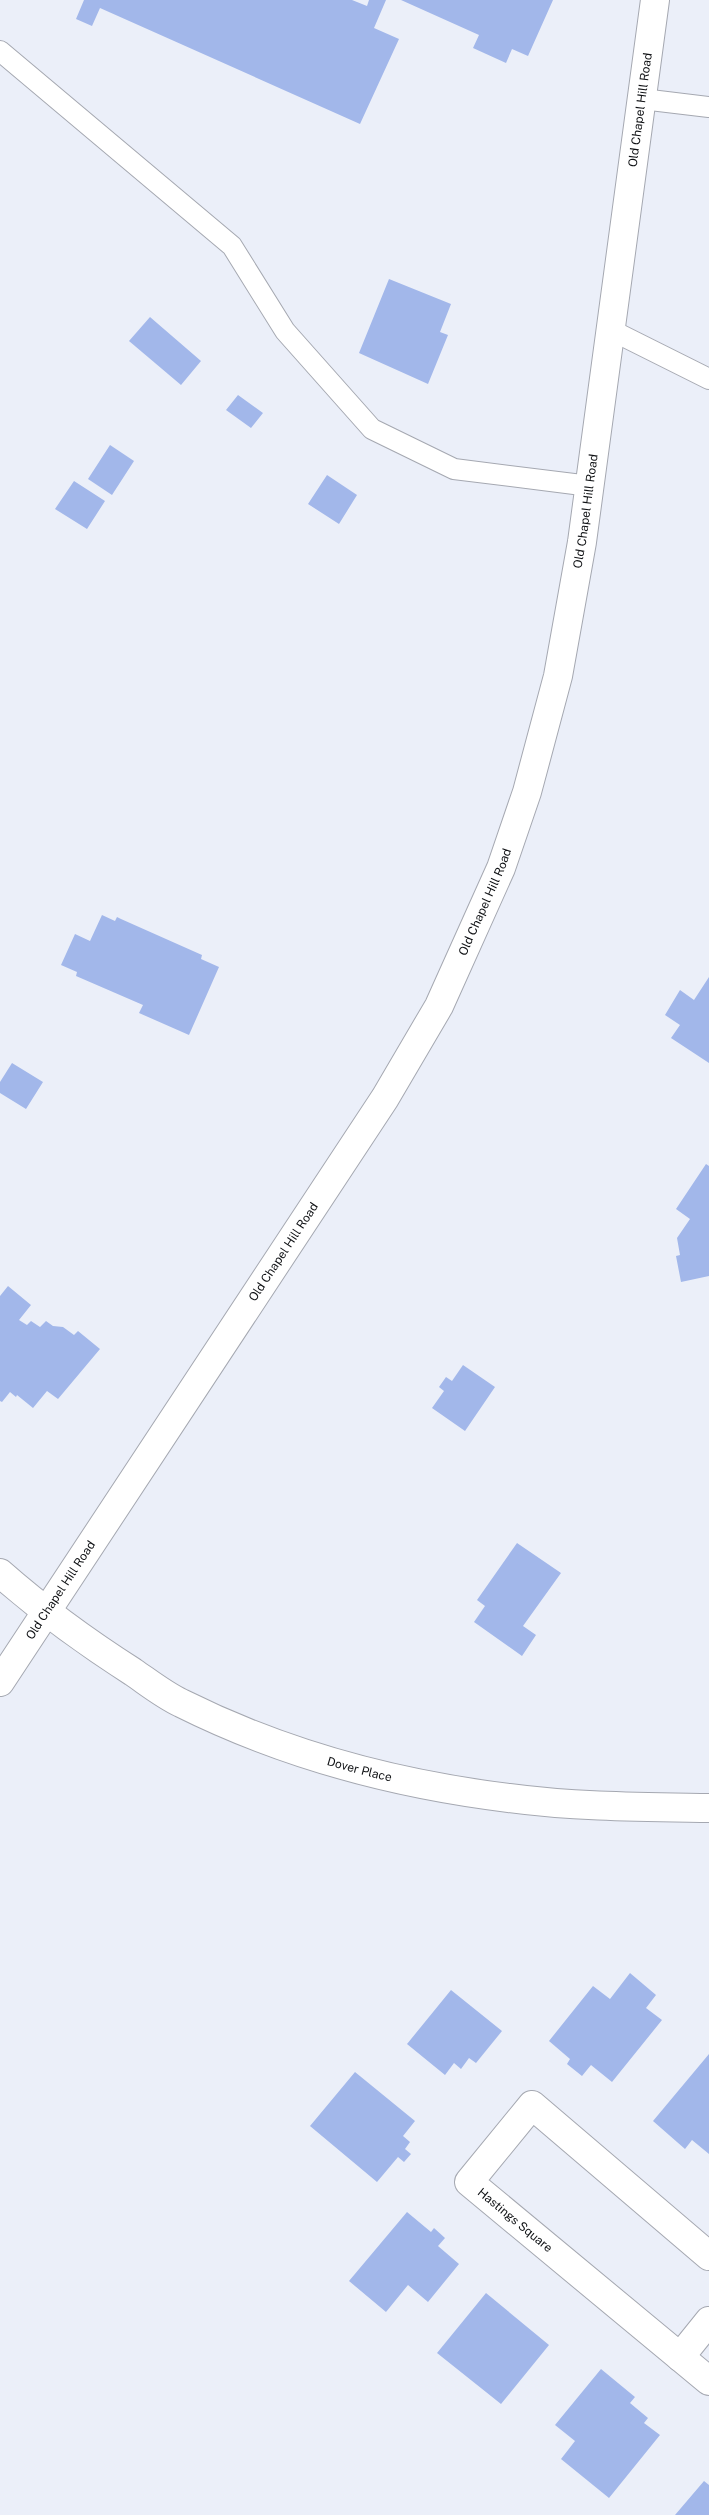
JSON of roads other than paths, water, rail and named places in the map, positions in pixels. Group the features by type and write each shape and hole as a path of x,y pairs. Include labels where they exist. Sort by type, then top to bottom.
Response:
{"street":[{"name":"Old Chapel Hill Road","path":"0,1682 386,1098 439,1006 501,868 527,792 558,676 590,486 655,0"},
{"name":"Dover Place","path":"0,1573 46,1613 82,1640 179,1702 243,1732 321,1760 436,1787 511,1799 625,1806 709,1808"},
{"name":"Hastings Square","path":"709,2256 532,2105 469,2182 709,2381"},
{"path":"680,2357 709,2320"}],"lane":[{"path":"0,51 232,246 285,331 372,429 454,469 590,486"},
{"path":"642,99 709,107"},
{"path":"611,330 709,379"}]}
